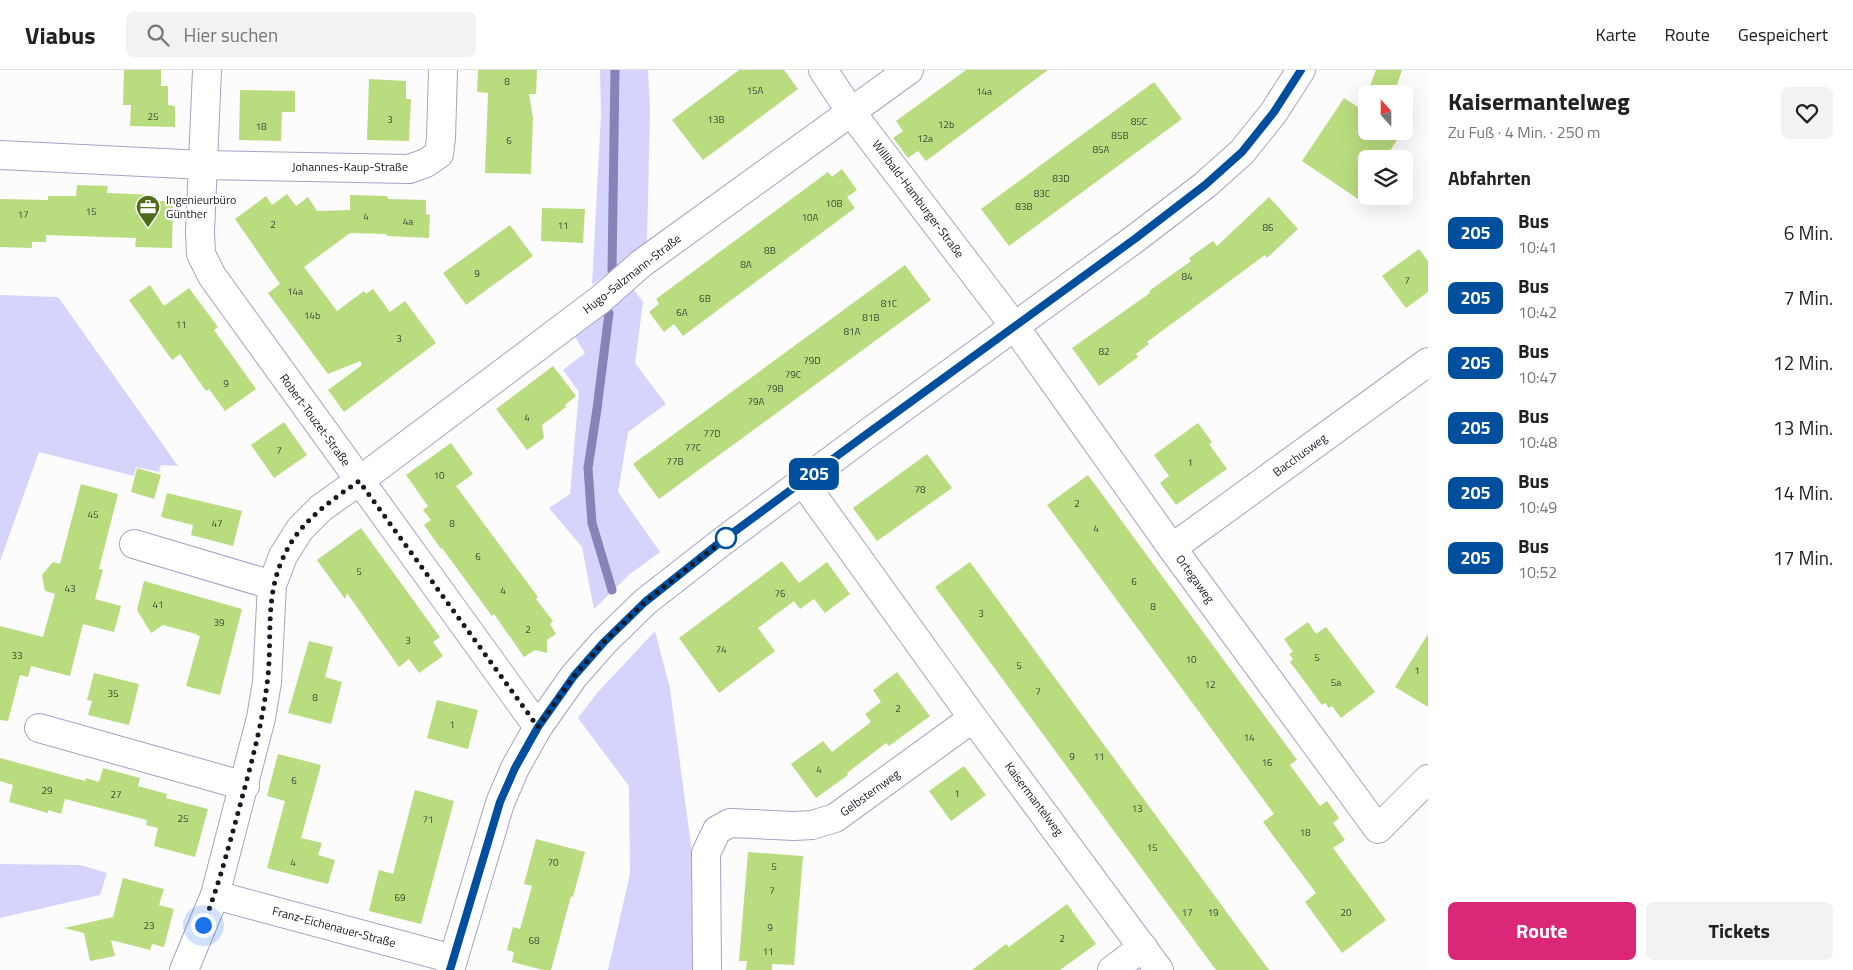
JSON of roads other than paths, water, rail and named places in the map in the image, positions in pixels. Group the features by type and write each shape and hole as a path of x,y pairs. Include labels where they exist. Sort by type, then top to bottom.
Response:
{"street":[{"name":"Robert-Touzet-Straße","path":"207,70 200,232 202,254 212,276 538,727"},
{"name":"Johannes-Kaup-Straße","path":"203,165 409,169 426,163 439,154 443,70"},
{"name":"Willibald-Hamburger-Straße","path":"823,70 851,112 1015,327"},
{"name":"Hugo-Salzmann-Straße","path":"359,481 601,299 642,263 908,70"},
{"path":"451,964 500,802 515,768 538,727 574,676 604,642 645,602 723,540 1136,238 1205,185 1242,152 1274,112 1301,70"},
{"path":"1,156 203,165"},
{"name":"Ortegaweg","path":"1015,327 1172,548 1378,829 1428,779"},
{"name":"Bacchusweg","path":"1172,548 1428,362"},
{"path":"184,970 215,895 245,786 261,718 267,682 272,585 283,556 300,529 321,508 359,481"},
{"name":"Kaisermantelweg","path":"804,482 973,718 1159,970"},
{"path":"134,544 272,585"},
{"name":"Gelbsternweg","path":"708,970 706,853 717,830 730,823 794,826 812,825 835,818 973,718"},
{"path":"39,728 245,786"},
{"name":"Franz-Eichenauer-Straße","path":"215,895 451,964"},
{"path":"1112,970 1143,947"}],"waterway":[{"path":"612,270 615,70"},
{"path":"609,313 588,468 592,523 612,590"}],"place":[{"name":"Ingenieurbüro Günther","path":"148,228"}]}
